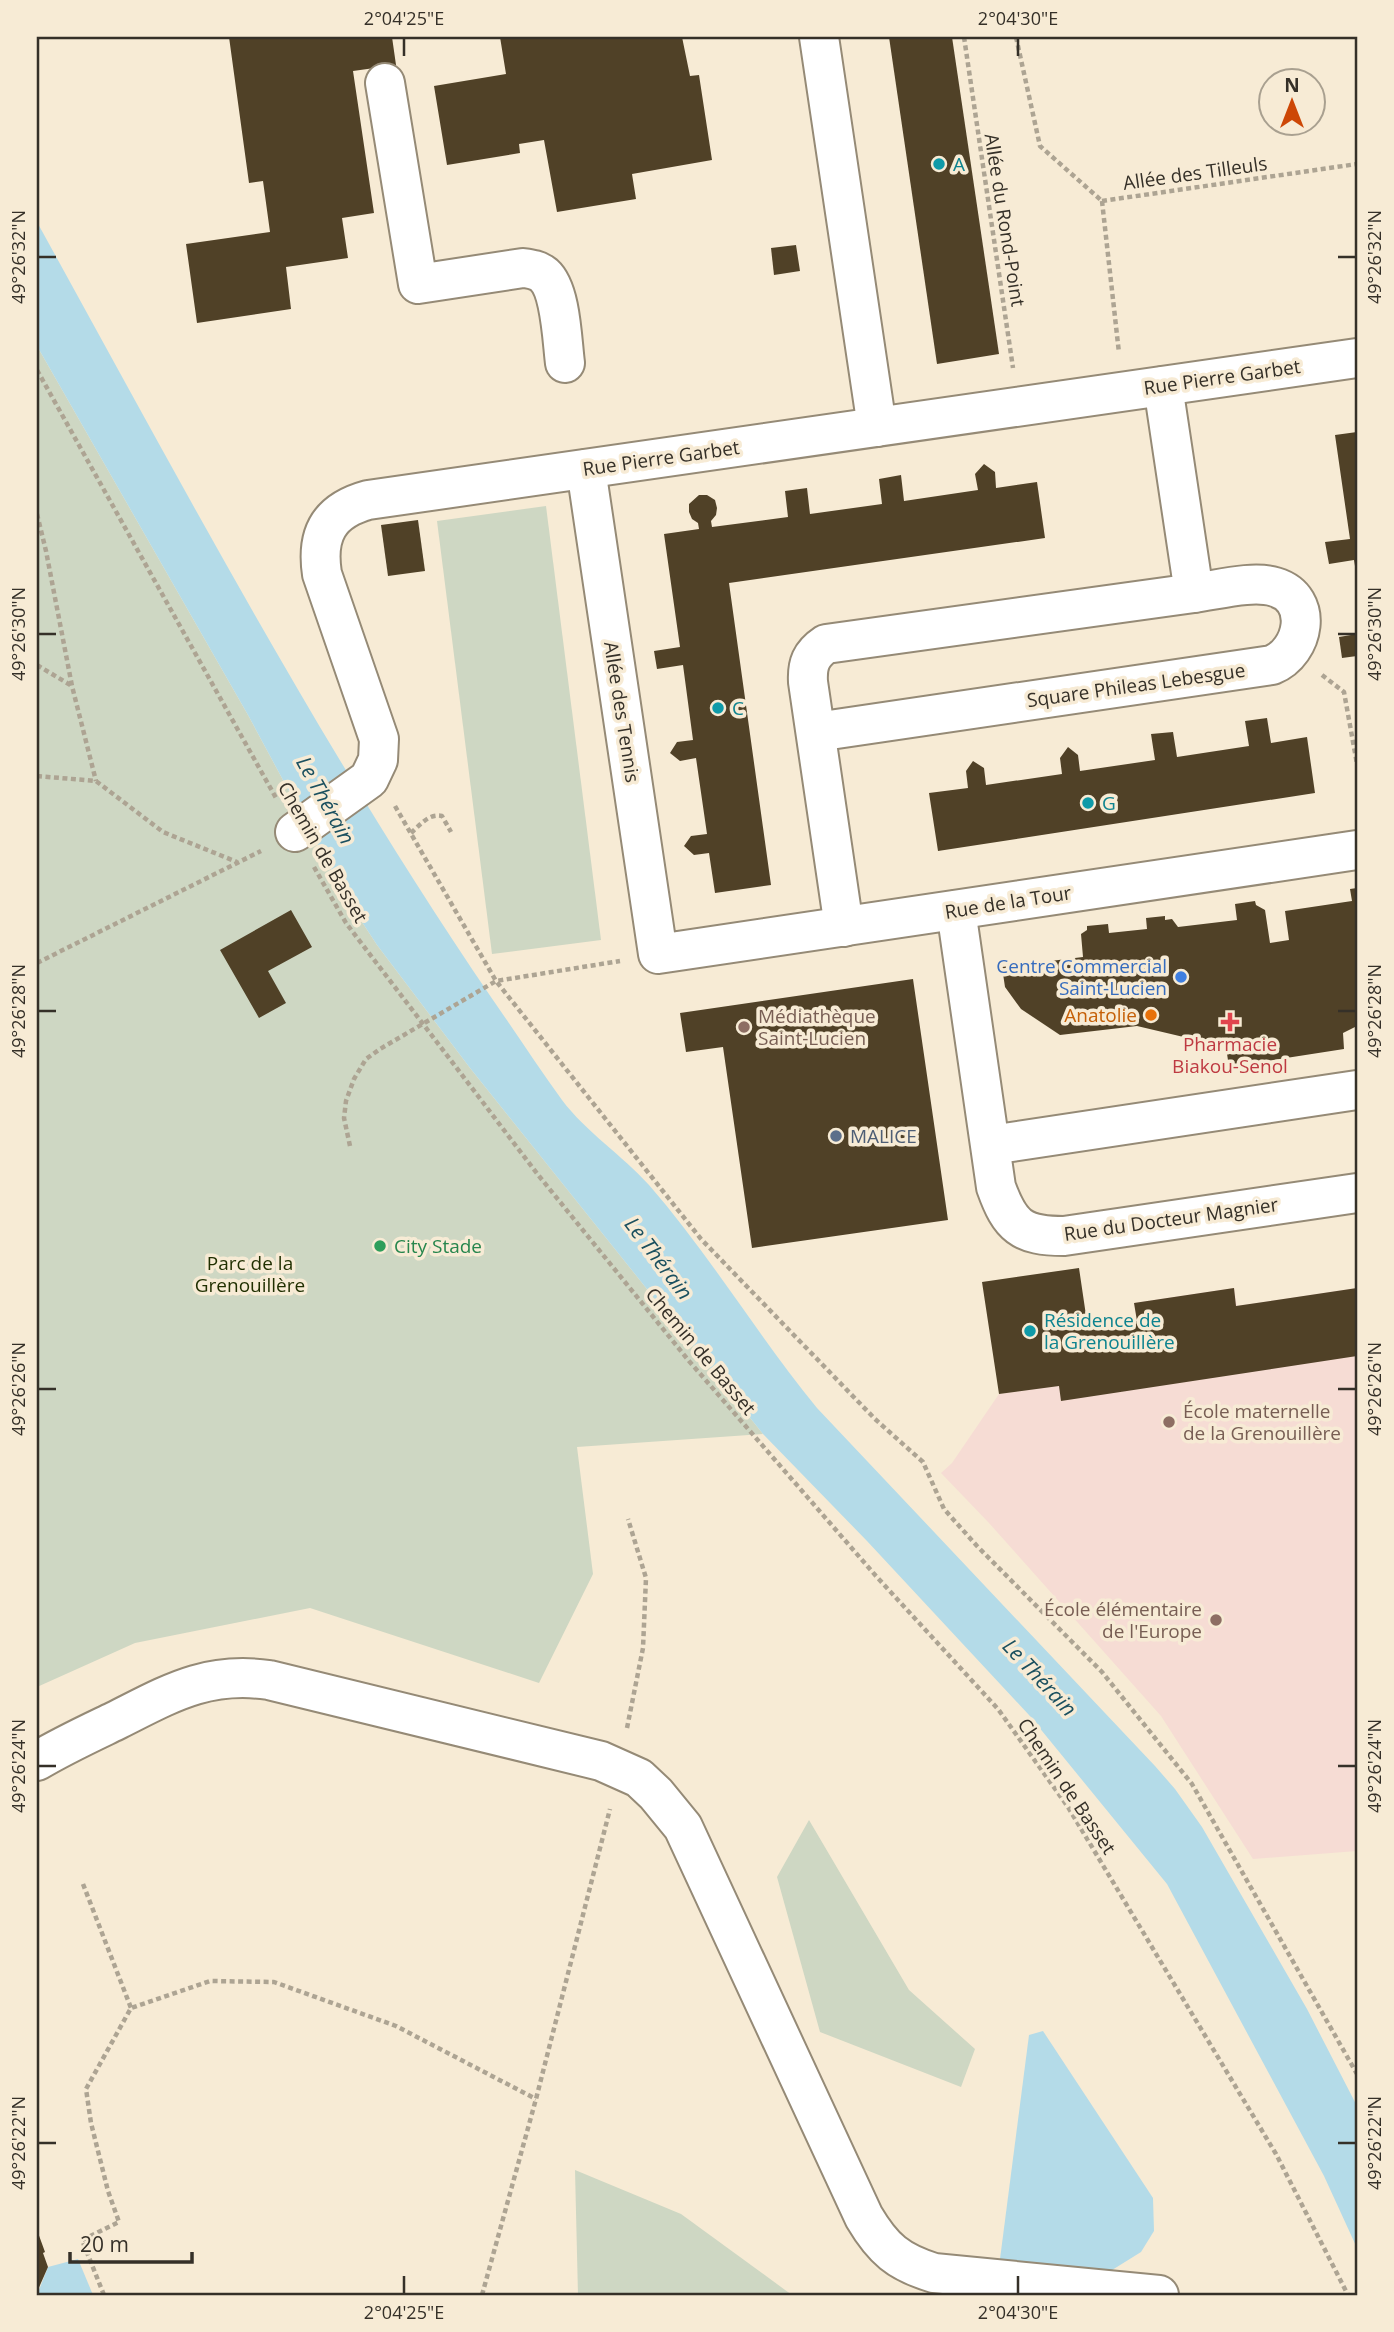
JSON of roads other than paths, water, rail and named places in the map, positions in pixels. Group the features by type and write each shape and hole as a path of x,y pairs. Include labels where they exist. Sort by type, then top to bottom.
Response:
{"street":[{"path":"820,37 877,427"},
{"path":"385,83 418,284 523,268 537,270 547,277 554,289 565,363"},
{"name":"Rue Pierre Garbet","path":"295,832 367,779 378,760 379,739 322,574 319,555 330,522 340,511 352,504 1357,358"},
{"path":"844,927 807,669 817,650 826,644 1194,593 1163,386"},
{"name":"Allée des Tennis","path":"586,469 659,954"},
{"name":"Square Phileas Lebesgue","path":"816,732 1272,665 1292,651 1302,626 1300,613 1296,601 1282,589 1260,584 1194,593"},
{"name":"Rue de la Tour","path":"659,954 1357,850"},
{"name":"Rue du Docteur Magnier","path":"956,910 996,1187 1013,1223 1027,1232 1044,1236 1064,1236 1357,1193"},
{"path":"991,1144 1357,1090"},
{"path":"37,1761 176,1691 220,1678 244,1676 269,1679 574,1754 601,1761 639,1778 683,1827 858,2205 875,2236 892,2254 909,2265 934,2273 1159,2295"}],"water":[{"name":"Le Thérain","path":"37,222 200,518 312,714 431,906 562,1100 582,1123 649,1185 817,1408 1155,1766 1202,1827 1307,2009 1357,2106 1357,2248 1324,2176 1167,1884 1029,1715 763,1434 470,1068 377,945 347,899 248,715 37,346"},
{"path":"1043,2031 1153,2198 1154,2231 1141,2252 1072,2295 996,2290 1029,2035"},
{"path":"78,2259 93,2295 37,2295 48,2267"}],"place":[{"name":"A","path":"939,164"},
{"name":"C","path":"718,708"},
{"name":"G","path":"1088,803"},
{"name":"Centre Commercial Saint-Lucien","path":"1181,977"},
{"name":"Anatolie","path":"1151,1015"},
{"name":"Pharmacie Biakou-Senol","path":"1230,1022"},
{"name":"Médiathèque Saint-Lucien","path":"744,1027"},
{"name":"MALICE","path":"836,1136"},
{"name":"City Stade","path":"380,1246"},
{"name":"Résidence de la Grenouillère","path":"1030,1331"},
{"name":"École maternelle de la Grenouillère","path":"1169,1422"},
{"name":"École élémentaire de l'Europe","path":"1216,1620"}],"park label":[{"name":"Parc de la Grenouillère","path":"250,1274"}]}
